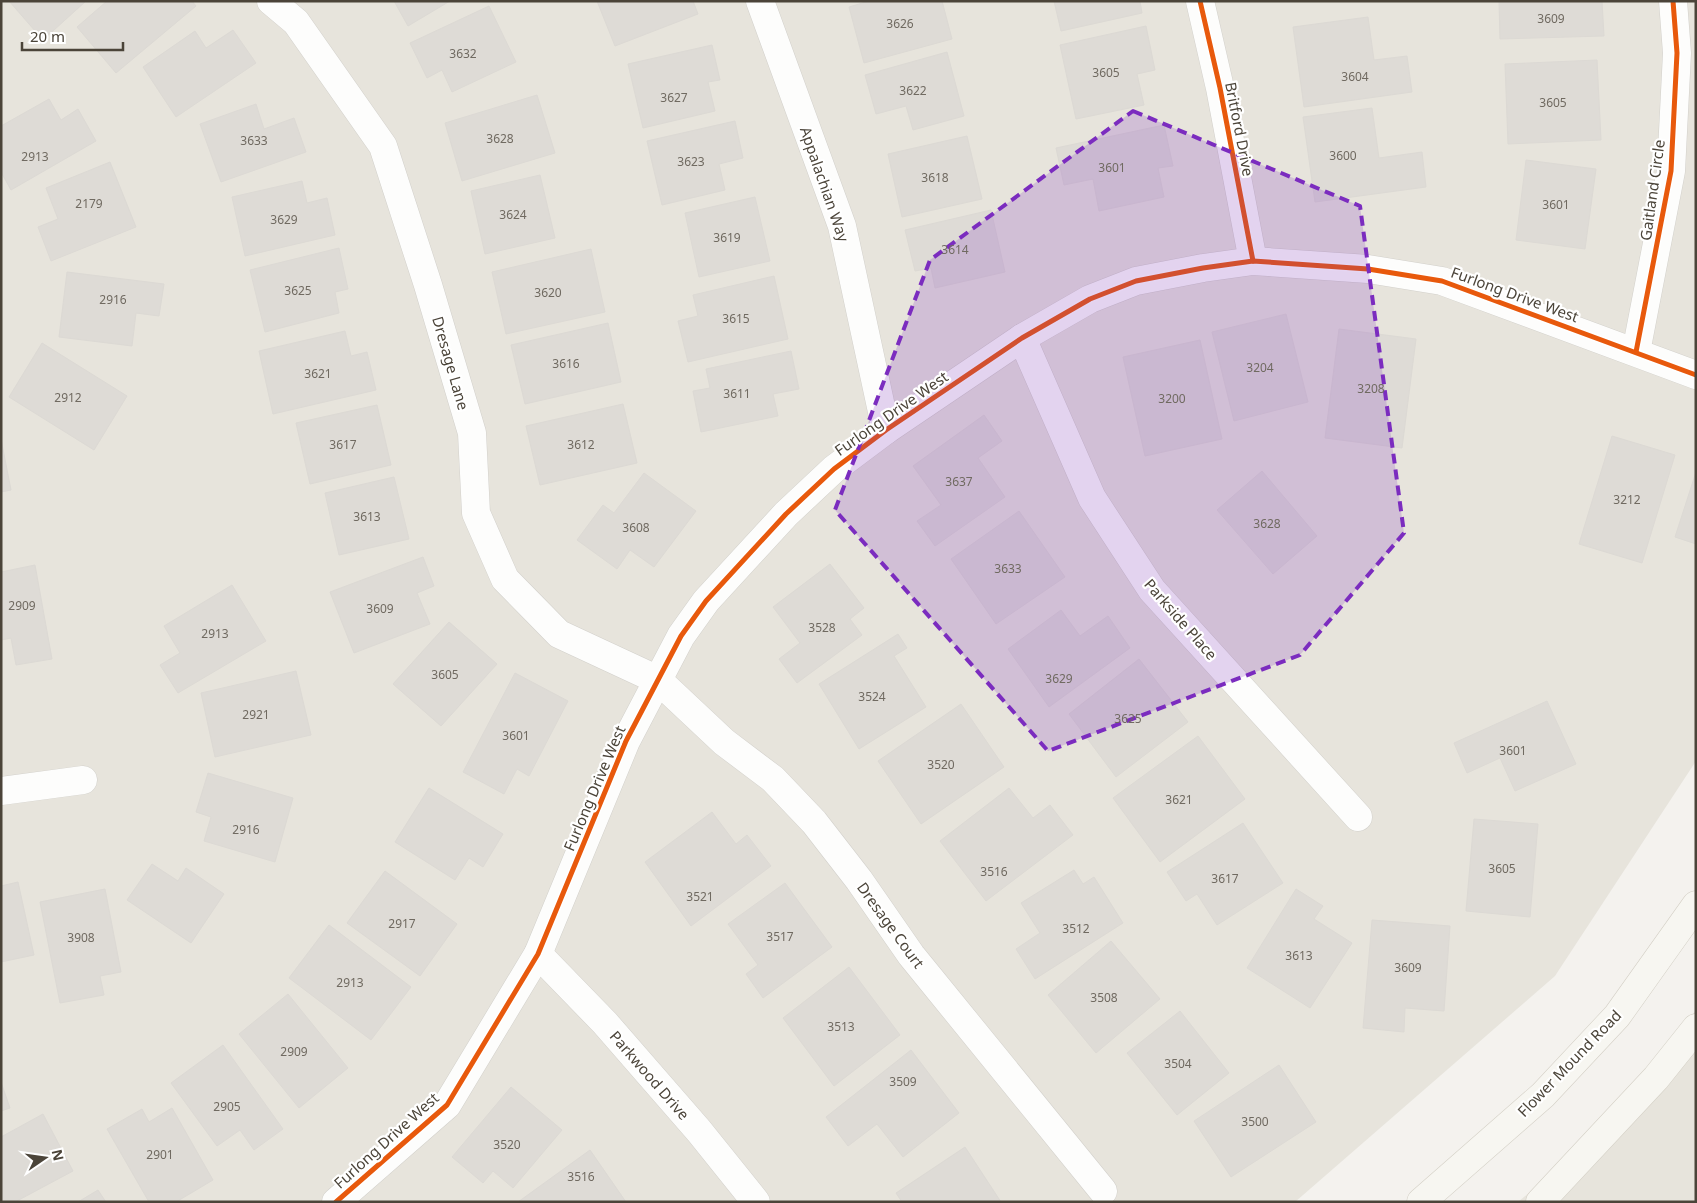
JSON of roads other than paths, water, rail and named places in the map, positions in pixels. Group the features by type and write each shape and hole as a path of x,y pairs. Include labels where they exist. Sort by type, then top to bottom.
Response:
{"main road":[{"name":"Flower Mound Road","path":"1421,1202 1543,1095 1617,1016 1696,905"},
{"path":"1540,1202 1656,1078 1696,1028"}],"street":[{"name":"Dresage Lane","path":"271,1 296,22 383,146 428,285 472,433 476,513 505,579 559,634 658,680"},
{"name":"Appalachian Way","path":"760,1 842,226 886,430"},
{"name":"Britford Drive","path":"1200,1 1220,88 1253,261"},
{"name":"Gaitland Circle","path":"1636,352 1671,171 1677,53 1673,1"},
{"name":"Furlong Drive West","path":"336,1202 446,1105 538,954 626,741 681,636 706,601 786,514 834,469 886,430 1022,338 1090,299 1136,281 1203,268 1253,261 1368,269 1442,281 1696,375"},
{"name":"Parkside Place","path":"1022,338 1092,498 1152,590 1358,817"},
{"name":"Dresage Court","path":"658,680 724,742 773,779 814,822 859,880 911,955 1103,1191"},
{"path":"1,791 83,780"},
{"name":"Parkwood Drive","path":"538,954 605,1023 699,1131 756,1202"}]}
